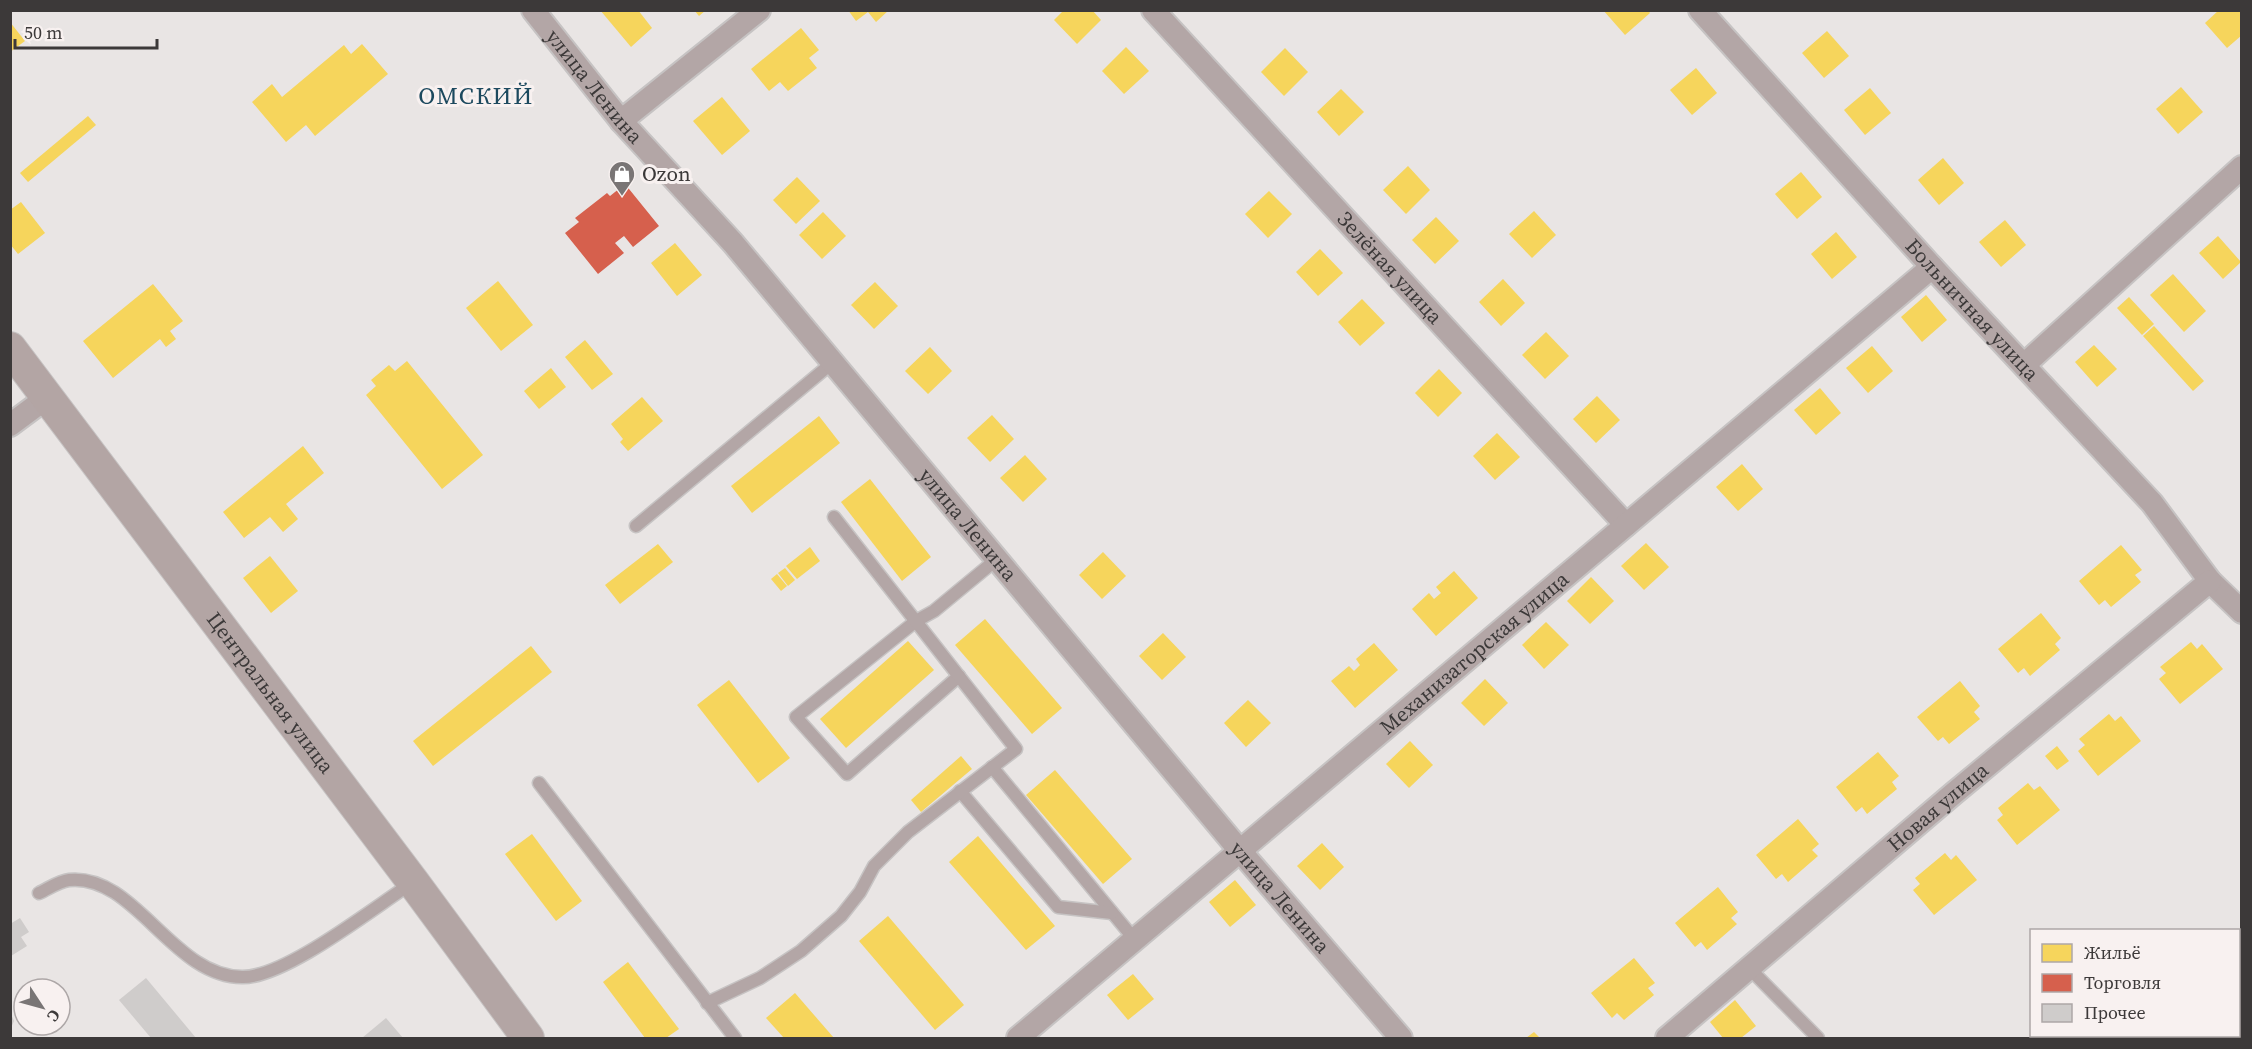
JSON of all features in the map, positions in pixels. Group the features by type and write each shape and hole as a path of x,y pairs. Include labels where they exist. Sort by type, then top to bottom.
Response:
{"street":[{"name":"улица Ленина","path":"533,10 621,121 733,243 1240,852 1401,1038"},
{"path":"621,121 759,10"},
{"name":"Зелёная улица","path":"1153,10 1626,525"},
{"name":"Больничная улица","path":"1700,10 1932,267 2025,364 2152,503 2210,581 2241,612"},
{"path":"2025,364 2241,167"},
{"name":"Механизаторская улица","path":"1017,1038 1932,267"},
{"name":"Центральная улица","path":"10,348 49,396 414,882 528,1038"},
{"path":"10,425 49,396"},
{"name":"Новая улица","path":"1667,1038 2210,581"}],"lane":[{"path":"636,526 832,363"},
{"path":"707,1003 760,978 801,951 841,916 860,892 874,866 908,832 1016,749 834,517"},
{"path":"959,676 847,774 796,717 916,621 934,611 997,559"},
{"path":"992,767 1135,940"},
{"path":"539,783 735,1038"},
{"path":"960,791 1058,908 1112,913"},
{"path":"39,892 67,880 89,882 115,893 185,954 214,973 244,977 285,967 414,882"},
{"path":"1749,968 1818,1038"}],"building: Жильё":[{"path":"600,10 638,10 652,28 631,47"},
{"path":"694,10 706,10 699,16"},
{"path":"848,10 889,10 876,22 868,12 856,21"},
{"path":"1064,10 1092,10 1101,20 1077,44 1054,20"},
{"path":"1603,10 1648,10 1650,13 1625,35"},
{"path":"2219,10 2238,10 2242,14 2242,35 2227,48 2205,23"},
{"path":"10,22 25,41 10,52"},
{"path":"801,28 819,50 809,58 817,68 788,91 780,82 769,91 751,69"},
{"path":"1827,31 1849,56 1824,78 1802,53"},
{"path":"362,44 388,74 315,136 306,125 286,142 252,102 272,84 282,97 344,45 351,54"},
{"path":"1126,47 1149,71 1124,94 1102,71"},
{"path":"1285,48 1308,72 1284,96 1261,72"},
{"path":"1696,68 1717,93 1692,115 1670,90"},
{"path":"2181,87 2203,112 2178,134 2156,109"},
{"path":"1870,88 1891,113 1865,135 1844,110"},
{"path":"1341,89 1364,112 1339,136 1317,112"},
{"path":"722,97 750,131 722,155 693,121"},
{"path":"88,116 96,125 28,182 20,173"},
{"path":"1943,158 1964,183 1939,205 1918,180"},
{"path":"1408,166 1430,190 1406,214 1383,190"},
{"path":"1801,172 1822,197 1797,219 1775,194"},
{"path":"797,177 820,201 796,224 773,200"},
{"path":"1269,191 1292,214 1268,238 1245,214"},
{"path":"21,202 45,233 18,254 10,244 10,210"},
{"path":"1534,211 1556,235 1532,258 1509,234"},
{"path":"823,212 846,236 822,259 799,235"},
{"path":"1436,217 1459,241 1435,264 1412,240"},
{"path":"2005,220 2026,245 2001,267 1979,242"},
{"path":"1836,232 1857,257 1832,279 1811,254"},
{"path":"2218,236 2241,262 2223,279 2199,253"},
{"path":"675,243 702,275 677,296 651,263"},
{"path":"1320,249 1343,273 1318,296 1296,272"},
{"path":"2173,274 2206,311 2184,332 2150,295"},
{"path":"1503,279 1525,303 1501,326 1479,302"},
{"path":"498,281 533,325 501,351 466,308"},
{"path":"875,282 898,306 874,329 851,305"},
{"path":"153,284 183,321 170,331 176,339 166,347 160,339 113,378 83,341"},
{"path":"1926,295 1947,320 1922,342 1901,317"},
{"path":"2129,297 2154,324 2142,335 2117,308"},
{"path":"1362,299 1385,323 1360,346 1338,322"},
{"path":"2154,326 2204,381 2193,391 2143,336"},
{"path":"1546,332 1569,356 1545,379 1522,355"},
{"path":"585,340 613,374 592,390 565,357"},
{"path":"2094,345 2117,369 2097,387 2075,362"},
{"path":"1872,346 1893,371 1868,393 1846,368"},
{"path":"930,347 952,371 928,394 905,371"},
{"path":"407,361 483,455 442,489 366,395 376,386 371,380 389,365 395,371"},
{"path":"551,368 566,387 539,409 524,391"},
{"path":"1439,369 1462,393 1438,417 1415,393"},
{"path":"1820,388 1841,413 1816,435 1794,410"},
{"path":"1597,396 1620,420 1596,443 1573,419"},
{"path":"642,397 663,421 628,451 620,442 623,439 611,424"},
{"path":"992,415 1014,439 990,462 967,438"},
{"path":"819,416 840,443 752,513 731,486"},
{"path":"1497,433 1520,457 1495,480 1473,456"},
{"path":"303,446 324,473 286,504 298,519 283,532 270,517 244,538 223,512"},
{"path":"1025,455 1047,479 1023,502 1000,478"},
{"path":"1742,464 1763,489 1738,511 1716,487"},
{"path":"870,479 931,557 902,581 841,502"},
{"path":"1646,543 1669,567 1644,590 1621,566"},
{"path":"658,544 673,562 620,604 605,585"},
{"path":"2121,545 2142,570 2135,575 2141,582 2111,607 2105,600 2099,605 2079,581"},
{"path":"810,547 820,561 797,579 786,566"},
{"path":"1103,552 1126,576 1102,599 1079,575"},
{"path":"270,556 298,591 271,613 243,578"},
{"path":"785,568 795,580 788,586 778,573"},
{"path":"1454,571 1478,598 1436,636 1412,609 1429,593 1434,599 1441,593 1436,587"},
{"path":"777,574 787,586 781,591 771,579"},
{"path":"1591,577 1614,601 1590,624 1567,601"},
{"path":"2041,613 2061,638 2055,644 2060,650 2030,676 2024,668 2018,673 1998,649"},
{"path":"985,619 1062,708 1032,734 955,645"},
{"path":"1546,622 1569,645 1544,669 1522,645"},
{"path":"1163,633 1186,657 1162,680 1139,656"},
{"path":"908,641 934,670 846,748 820,719"},
{"path":"2191,642 2197,649 2202,644 2223,669 2180,704 2159,679 2166,673 2160,667"},
{"path":"1374,643 1398,670 1355,708 1331,681 1349,666 1354,671 1360,665 1356,659"},
{"path":"531,646 552,672 433,766 413,741"},
{"path":"1485,679 1508,703 1484,726 1461,703"},
{"path":"729,680 790,758 758,783 697,705"},
{"path":"1960,681 1980,706 1974,712 1980,719 1949,744 1943,737 1938,741 1917,717"},
{"path":"1248,700 1271,723 1246,747 1224,723"},
{"path":"2109,714 2115,721 2121,716 2141,741 2098,776 2078,751 2085,745 2079,739"},
{"path":"1410,741 1433,765 1409,788 1386,764"},
{"path":"2057,746 2069,761 2057,770 2045,756"},
{"path":"1878,752 1899,776 1892,782 1897,789 1867,814 1862,807 1856,812 1836,787"},
{"path":"961,756 972,769 921,812 911,800"},
{"path":"1055,770 1132,859 1103,884 1026,795"},
{"path":"2028,783 2034,790 2040,786 2060,810 2017,845 1997,820 2003,815 1998,808"},
{"path":"1798,819 1819,844 1812,850 1818,856 1788,882 1782,874 1776,879 1756,855"},
{"path":"532,834 582,901 556,921 505,854"},
{"path":"978,836 1055,926 1026,950 949,862"},
{"path":"1322,843 1344,867 1320,890 1297,866"},
{"path":"1945,853 1951,860 1956,855 1977,880 1934,915 1913,890 1920,884 1915,878"},
{"path":"1235,880 1256,905 1230,927 1209,902"},
{"path":"1718,887 1738,912 1731,918 1737,924 1707,950 1701,942 1695,947 1675,923"},
{"path":"888,916 964,1005 935,1030 859,941"},
{"path":"1634,958 1655,983 1648,988 1654,995 1624,1020 1617,1013 1612,1018 1591,993"},
{"path":"628,962 679,1029 666,1038 645,1038 603,982"},
{"path":"1133,974 1154,999 1128,1020 1107,995"},
{"path":"795,993 834,1038 784,1038 766,1018"},
{"path":"1735,1000 1756,1026 1741,1038 1723,1038 1710,1022"},
{"path":"1534,1032 1540,1038 1526,1038"}],"building: Торговля":[{"path":"625,184 659,226 633,247 624,236 615,243 624,253 598,274 565,233 579,222 575,218 607,193 610,196"}],"building: Прочее":[{"path":"20,918 29,932 21,937 27,946 11,956 10,924"},
{"path":"146,978 196,1038 151,1038 119,1000"},
{"path":"10,1012 12,1026 10,1030"},
{"path":"386,1018 403,1038 362,1038"}],"place":[{"name":"Ozon","path":"622,197"}],"district":[{"name":"ОМСКИЙ","path":"476,96"}]}
